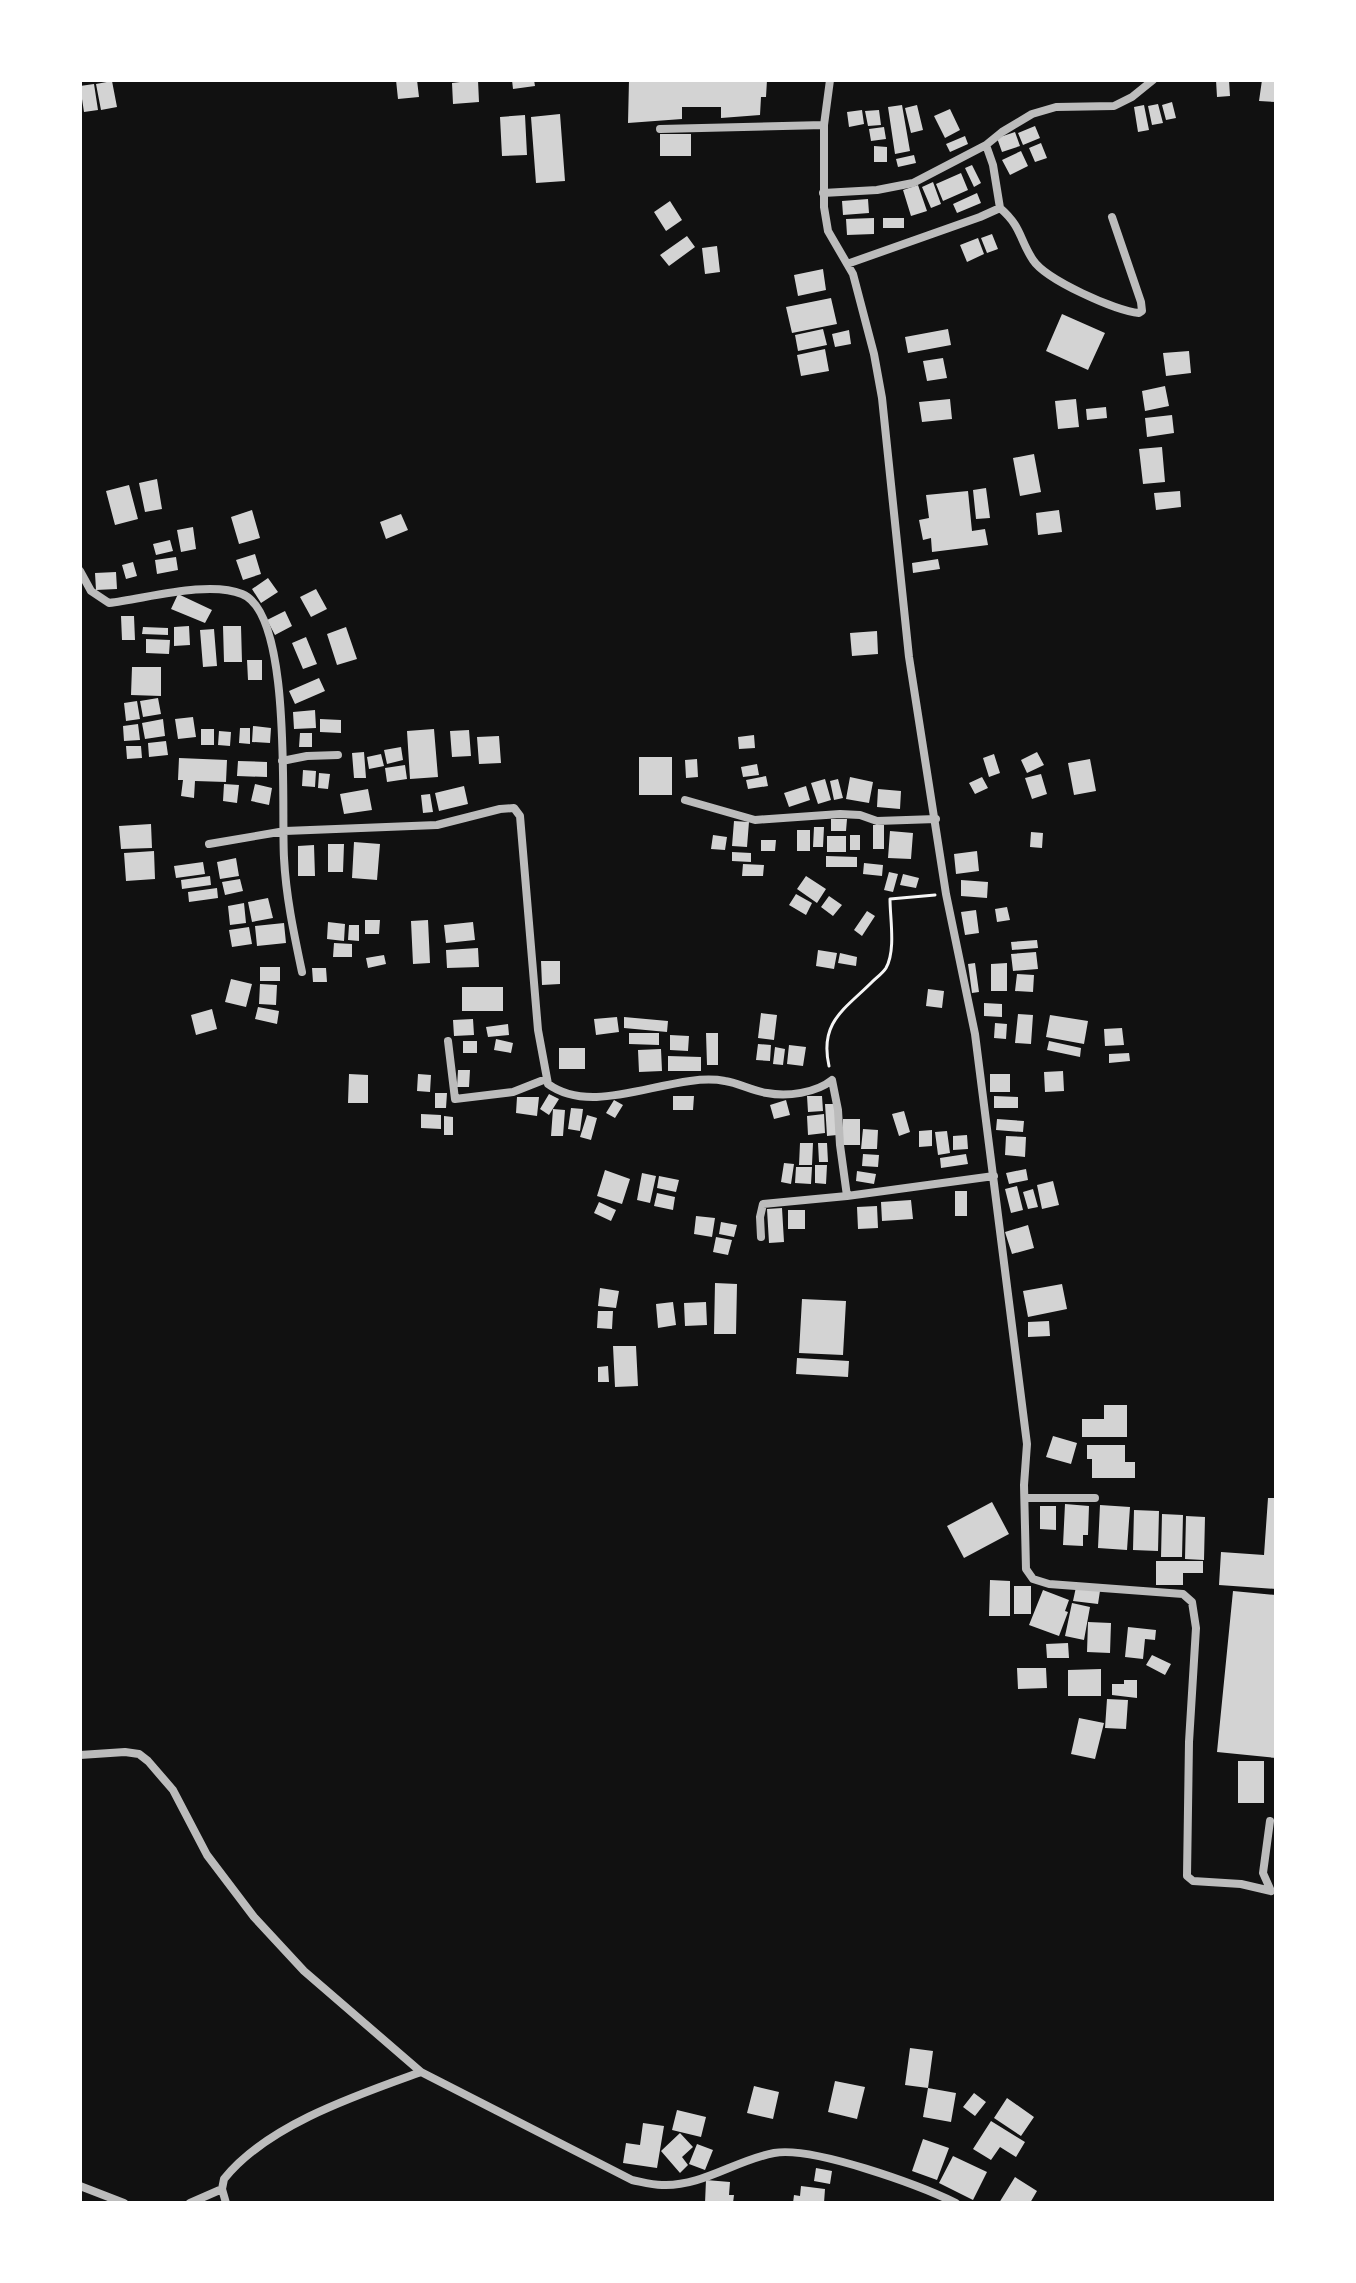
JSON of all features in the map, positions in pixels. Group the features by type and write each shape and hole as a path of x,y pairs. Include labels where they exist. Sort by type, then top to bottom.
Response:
{"street":[{"path":"830,80 824,125 823,193 828,231 853,274 882,398 909,657 946,894 971,1004 1027,1444 1023,1548 1026,1569 1033,1579 1066,1586 1183,1594 1192,1602 1196,1628 1189,1742 1188,1878 1273,1891"},
{"path":"823,193 877,190 913,183 986,145 1032,114 1072,105 1114,106 1132,97 1153,80"},
{"path":"660,129 824,125"},
{"path":"986,145 993,165 1000,208 1012,217 1040,268 1116,307 1139,313 1142,311 1141,302 1112,217"},
{"path":"847,264 1000,208"},
{"path":"80,571 96,597 109,603 207,590 240,593 255,603 276,657 284,855 289,910 302,972"},
{"path":"282,761 338,755"},
{"path":"685,800 755,820 840,814 860,815 877,821 936,819"},
{"path":"209,844 285,831 415,827 514,808 520,816 538,1030 548,1084 562,1092 603,1096 712,1079 764,1093 788,1094 822,1087 832,1080 847,1196"},
{"path":"448,1041 455,1099 513,1092 546,1079"},
{"path":"761,1237 763,1204 994,1176"},
{"path":"1025,1498 1095,1498"},
{"path":"80,1755 125,1752 139,1754 148,1761 173,1790 207,1855 254,1917 304,1971 421,2072 632,2180 662,2185 682,2184 753,2157 778,2152 801,2153 868,2169 956,2203"},
{"path":"1270,1821 1263,1873 1273,1891"},
{"path":"226,2203 222,2189 224,2179 274,2136 295,2123 421,2072"},
{"path":"80,2186 124,2203"},
{"path":"190,2203 222,2189"}],"path":[{"path":"832,1080 826,1054 830,1026 840,1010 886,968 891,950 890,899 946,894"}],"building":[{"path":"396,80 417,80 419,97 398,99"},
{"path":"478,80 479,102 453,104 452,83"},
{"path":"512,80 534,80 535,86 513,89"},
{"path":"629,80 767,80 766,97 761,97 760,115 721,118 721,107 682,107 682,119 628,123"},
{"path":"1216,80 1229,80 1230,96 1217,97"},
{"path":"1262,80 1276,80 1276,102 1259,101"},
{"path":"112,81 117,107 101,110 96,84"},
{"path":"94,84 98,110 84,112 80,86"},
{"path":"1172,102 1176,118 1166,120 1162,105"},
{"path":"1158,104 1163,123 1152,125 1148,106"},
{"path":"902,105 910,151 895,154 888,107"},
{"path":"917,105 923,130 911,133 905,108"},
{"path":"1144,105 1149,130 1138,132 1134,107"},
{"path":"950,109 960,130 945,138 934,116"},
{"path":"862,110 864,124 849,127 847,112"},
{"path":"879,110 881,125 868,126 865,111"},
{"path":"560,114 565,181 536,183 531,117"},
{"path":"525,115 527,155 502,156 500,117"},
{"path":"1035,126 1040,138 1023,145 1018,133"},
{"path":"884,127 886,139 871,141 869,129"},
{"path":"1015,132 1020,146 1002,152 997,138"},
{"path":"660,134 691,134 691,156 660,156"},
{"path":"965,136 968,144 950,152 946,144"},
{"path":"1041,143 1047,158 1035,162 1029,148"},
{"path":"874,146 887,147 887,162 874,162"},
{"path":"1021,151 1028,166 1010,175 1002,160"},
{"path":"914,155 916,163 898,167 896,159"},
{"path":"972,165 981,183 974,187 965,168"},
{"path":"961,173 968,190 943,201 936,184"},
{"path":"933,182 941,204 931,208 922,187"},
{"path":"918,185 927,211 911,216 903,190"},
{"path":"977,193 981,203 957,213 953,204"},
{"path":"868,199 869,213 843,215 842,201"},
{"path":"670,201 682,220 666,231 654,212"},
{"path":"874,218 874,234 847,235 846,219"},
{"path":"883,218 904,218 904,228 883,228"},
{"path":"992,234 998,249 987,253 981,238"},
{"path":"687,236 695,247 669,266 660,255"},
{"path":"978,238 984,254 967,262 960,245"},
{"path":"717,246 720,272 705,274 702,248"},
{"path":"823,269 826,290 798,296 794,275"},
{"path":"831,298 837,324 792,333 786,307"},
{"path":"1062,314 1105,333 1088,370 1046,351"},
{"path":"823,329 827,345 798,351 795,335"},
{"path":"948,329 951,345 908,353 905,337"},
{"path":"849,330 851,344 835,347 832,334"},
{"path":"825,349 829,371 801,376 797,355"},
{"path":"1189,351 1191,373 1166,376 1163,353"},
{"path":"943,358 947,378 927,381 923,361"},
{"path":"1165,386 1169,406 1145,411 1142,391"},
{"path":"950,399 952,419 922,422 919,402"},
{"path":"1076,399 1079,427 1058,429 1055,401"},
{"path":"1106,407 1107,418 1087,420 1086,409"},
{"path":"1172,415 1174,433 1147,437 1145,418"},
{"path":"1162,447 1165,482 1143,484 1139,449"},
{"path":"1034,454 1041,492 1020,496 1013,458"},
{"path":"157,479 162,509 145,512 139,483"},
{"path":"129,485 138,519 115,525 106,491"},
{"path":"986,488 990,518 976,519 973,490"},
{"path":"968,491 972,531 985,529 988,545 932,552 931,538 923,540 919,520 929,518 926,495"},
{"path":"1180,491 1181,507 1156,510 1154,493"},
{"path":"252,510 260,538 239,544 231,517"},
{"path":"1059,510 1062,532 1038,535 1036,513"},
{"path":"401,514 408,530 386,539 380,522"},
{"path":"193,527 196,549 181,552 177,530"},
{"path":"170,540 173,551 156,555 153,544"},
{"path":"255,554 261,574 243,580 236,560"},
{"path":"176,557 178,570 157,574 155,560"},
{"path":"938,559 940,569 913,573 912,563"},
{"path":"133,562 137,576 126,579 122,565"},
{"path":"116,572 117,589 96,590 95,573"},
{"path":"268,578 278,592 261,603 252,589"},
{"path":"316,589 327,609 311,617 300,597"},
{"path":"178,594 212,610 205,623 171,609"},
{"path":"285,611 292,626 275,635 267,620"},
{"path":"121,616 134,616 135,640 122,640"},
{"path":"189,626 190,645 174,646 174,627"},
{"path":"223,626 241,626 242,662 224,662"},
{"path":"143,627 168,628 168,635 142,634"},
{"path":"346,627 357,659 337,665 327,634"},
{"path":"214,629 217,666 203,667 200,630"},
{"path":"877,631 878,654 852,656 850,633"},
{"path":"306,637 317,664 303,669 292,643"},
{"path":"146,639 170,640 169,654 146,653"},
{"path":"247,660 262,660 262,680 248,680"},
{"path":"132,667 161,667 161,696 131,695"},
{"path":"319,678 325,691 295,704 289,691"},
{"path":"158,698 161,714 143,717 140,701"},
{"path":"137,701 140,719 126,721 124,703"},
{"path":"315,710 316,728 294,729 293,712"},
{"path":"193,717 196,737 178,739 175,719"},
{"path":"163,719 165,736 145,739 142,723"},
{"path":"320,719 341,720 341,733 320,732"},
{"path":"138,724 140,740 124,741 123,726"},
{"path":"253,726 271,728 270,743 252,742"},
{"path":"240,728 250,728 250,744 239,743"},
{"path":"201,729 214,729 214,745 201,745"},
{"path":"434,729 438,777 410,779 407,731"},
{"path":"469,730 471,756 452,757 450,731"},
{"path":"219,731 231,732 230,746 218,745"},
{"path":"300,733 312,733 312,747 299,747"},
{"path":"754,735 755,748 739,749 738,737"},
{"path":"499,736 501,763 479,764 477,737"},
{"path":"166,741 168,755 149,757 148,743"},
{"path":"126,746 141,746 142,758 127,759"},
{"path":"401,747 403,760 387,764 384,750"},
{"path":"364,752 366,778 354,778 352,753"},
{"path":"1037,752 1044,765 1027,773 1021,760"},
{"path":"381,754 384,766 369,769 367,757"},
{"path":"994,754 1000,773 989,777 983,758"},
{"path":"639,757 672,757 672,795 639,795"},
{"path":"179,758 227,760 226,782 195,781 194,798 181,796 183,780 178,780"},
{"path":"697,759 698,777 686,778 685,760"},
{"path":"1090,759 1096,791 1074,795 1068,763"},
{"path":"238,761 267,762 267,777 237,776"},
{"path":"757,764 759,775 743,777 741,767"},
{"path":"405,765 407,779 387,782 385,768"},
{"path":"303,770 316,771 315,787 302,786"},
{"path":"319,773 330,774 328,789 318,788"},
{"path":"1041,774 1047,794 1032,799 1025,778"},
{"path":"766,776 768,786 748,789 746,780"},
{"path":"850,777 873,782 869,803 846,799"},
{"path":"982,777 988,788 975,794 969,783"},
{"path":"825,779 831,800 818,804 811,783"},
{"path":"838,779 843,798 834,800 830,781"},
{"path":"224,784 239,785 237,803 223,801"},
{"path":"255,784 272,788 269,805 251,801"},
{"path":"464,786 468,804 439,811 435,793"},
{"path":"806,786 810,800 789,807 784,793"},
{"path":"368,789 372,810 344,814 340,794"},
{"path":"878,789 901,791 900,809 877,807"},
{"path":"430,794 433,812 423,813 421,795"},
{"path":"831,819 847,819 846,831 831,831"},
{"path":"734,821 749,822 747,847 732,846"},
{"path":"151,824 152,848 121,849 119,826"},
{"path":"873,825 884,825 884,849 873,849"},
{"path":"814,827 824,827 823,847 813,847"},
{"path":"797,830 810,830 810,851 797,851"},
{"path":"890,831 913,833 911,859 888,858"},
{"path":"1031,832 1043,833 1042,848 1030,847"},
{"path":"713,835 727,837 725,850 711,849"},
{"path":"850,835 860,835 860,850 850,850"},
{"path":"827,836 846,836 846,852 827,852"},
{"path":"761,840 776,840 775,851 761,851"},
{"path":"354,842 380,844 377,880 352,878"},
{"path":"328,844 344,844 343,872 328,872"},
{"path":"314,845 315,876 298,876 298,846"},
{"path":"154,851 155,879 126,881 124,853"},
{"path":"977,851 979,871 956,874 954,854"},
{"path":"732,852 751,853 751,862 732,861"},
{"path":"826,856 857,857 857,867 826,867"},
{"path":"236,858 239,876 220,879 217,862"},
{"path":"203,862 205,874 176,878 174,866"},
{"path":"864,863 883,865 882,876 863,874"},
{"path":"743,864 764,865 763,876 742,876"},
{"path":"889,872 898,874 893,892 884,890"},
{"path":"903,874 919,878 916,888 900,885"},
{"path":"210,876 211,885 182,889 181,880"},
{"path":"806,876 826,889 817,903 797,889"},
{"path":"240,879 243,891 225,895 222,882"},
{"path":"961,880 988,882 987,898 961,896"},
{"path":"217,888 218,898 189,902 188,892"},
{"path":"796,894 812,903 806,915 789,905"},
{"path":"829,896 842,905 833,916 821,907"},
{"path":"268,898 273,918 252,922 248,902"},
{"path":"244,903 246,923 230,925 228,906"},
{"path":"1007,907 1010,920 997,922 995,909"},
{"path":"976,910 979,933 965,935 961,912"},
{"path":"867,911 875,916 862,936 854,930"},
{"path":"365,920 380,920 379,934 365,934"},
{"path":"428,920 430,963 413,964 411,921"},
{"path":"328,922 345,924 344,941 327,939"},
{"path":"473,922 475,940 446,943 444,925"},
{"path":"284,923 286,943 257,946 255,926"},
{"path":"349,925 359,925 359,941 348,940"},
{"path":"249,927 252,944 232,947 229,930"},
{"path":"1037,940 1038,948 1012,950 1011,942"},
{"path":"334,943 352,944 352,957 333,957"},
{"path":"478,948 479,967 447,968 446,950"},
{"path":"818,950 837,953 834,969 816,966"},
{"path":"1036,952 1038,969 1013,971 1011,954"},
{"path":"840,953 857,957 856,966 838,963"},
{"path":"384,955 386,964 368,968 366,958"},
{"path":"541,961 560,961 560,984 542,985"},
{"path":"975,963 979,992 972,993 968,964"},
{"path":"1007,963 1007,991 991,991 991,964"},
{"path":"260,967 280,967 280,981 260,981"},
{"path":"312,968 326,968 327,982 313,982"},
{"path":"1017,974 1034,975 1033,992 1015,991"},
{"path":"231,979 252,984 246,1007 225,1002"},
{"path":"260,984 277,985 276,1005 259,1004"},
{"path":"462,987 503,987 503,1011 462,1011"},
{"path":"928,989 944,991 942,1008 926,1006"},
{"path":"984,1003 1002,1004 1002,1017 984,1016"},
{"path":"258,1007 279,1011 277,1024 255,1019"},
{"path":"212,1009 217,1029 196,1035 191,1015"},
{"path":"761,1013 777,1015 774,1040 758,1038"},
{"path":"1018,1014 1033,1015 1031,1044 1015,1043"},
{"path":"1050,1015 1088,1021 1084,1044 1046,1037"},
{"path":"617,1017 619,1032 596,1035 594,1019"},
{"path":"624,1017 668,1021 667,1032 624,1028"},
{"path":"473,1019 474,1035 454,1036 453,1020"},
{"path":"995,1023 1007,1024 1006,1039 994,1038"},
{"path":"508,1024 509,1035 488,1037 486,1027"},
{"path":"1122,1028 1124,1045 1105,1046 1104,1029"},
{"path":"629,1033 659,1033 659,1045 629,1044"},
{"path":"706,1033 718,1033 718,1065 707,1065"},
{"path":"670,1035 689,1036 688,1051 670,1050"},
{"path":"496,1039 513,1043 511,1053 494,1050"},
{"path":"463,1041 477,1041 477,1053 463,1053"},
{"path":"1049,1041 1081,1048 1080,1057 1047,1050"},
{"path":"758,1044 771,1045 770,1061 756,1060"},
{"path":"789,1045 806,1047 803,1066 787,1064"},
{"path":"775,1047 785,1049 783,1065 773,1064"},
{"path":"559,1048 585,1048 585,1069 559,1069"},
{"path":"661,1049 662,1071 639,1072 638,1050"},
{"path":"1129,1053 1130,1061 1109,1063 1109,1054"},
{"path":"668,1056 701,1057 701,1071 668,1071"},
{"path":"458,1070 470,1070 469,1087 457,1087"},
{"path":"1063,1071 1064,1091 1045,1092 1044,1072"},
{"path":"349,1074 368,1075 368,1103 348,1103"},
{"path":"418,1074 431,1075 430,1092 417,1091"},
{"path":"990,1074 1010,1074 1010,1092 990,1092"},
{"path":"435,1093 447,1093 446,1108 435,1108"},
{"path":"549,1094 559,1099 549,1115 540,1109"},
{"path":"673,1096 694,1096 693,1110 673,1110"},
{"path":"807,1096 822,1096 823,1111 808,1112"},
{"path":"994,1096 1018,1097 1018,1108 994,1108"},
{"path":"517,1097 539,1097 537,1116 516,1113"},
{"path":"614,1100 623,1105 615,1118 606,1113"},
{"path":"786,1100 790,1115 774,1119 770,1105"},
{"path":"825,1104 835,1104 837,1135 827,1136"},
{"path":"571,1108 583,1109 580,1131 568,1129"},
{"path":"553,1109 565,1110 563,1136 551,1136"},
{"path":"904,1111 910,1132 899,1136 892,1114"},
{"path":"421,1114 441,1115 441,1129 421,1128"},
{"path":"824,1114 825,1133 808,1135 807,1116"},
{"path":"587,1115 597,1118 591,1140 580,1137"},
{"path":"444,1116 453,1117 453,1135 444,1135"},
{"path":"843,1119 860,1119 860,1145 842,1145"},
{"path":"997,1119 1024,1121 1023,1132 996,1130"},
{"path":"863,1129 878,1130 877,1149 861,1149"},
{"path":"932,1130 932,1146 919,1147 919,1131"},
{"path":"947,1131 950,1153 938,1155 935,1132"},
{"path":"967,1135 968,1149 953,1150 953,1136"},
{"path":"1006,1136 1026,1137 1025,1157 1005,1155"},
{"path":"800,1143 813,1143 812,1165 799,1165"},
{"path":"818,1143 827,1143 828,1162 819,1162"},
{"path":"863,1154 879,1155 878,1167 862,1166"},
{"path":"966,1154 968,1164 941,1168 940,1158"},
{"path":"784,1163 794,1164 791,1184 781,1182"},
{"path":"815,1165 827,1165 826,1184 815,1183"},
{"path":"796,1167 812,1167 811,1184 795,1183"},
{"path":"1026,1169 1028,1180 1009,1184 1006,1173"},
{"path":"605,1170 630,1179 622,1204 597,1196"},
{"path":"857,1171 876,1174 874,1184 856,1181"},
{"path":"642,1173 656,1176 650,1203 637,1200"},
{"path":"659,1176 679,1180 676,1192 657,1188"},
{"path":"1053,1181 1059,1205 1042,1209 1037,1185"},
{"path":"1017,1186 1023,1210 1011,1213 1005,1189"},
{"path":"1033,1189 1038,1207 1028,1209 1023,1192"},
{"path":"955,1191 967,1191 967,1216 955,1216"},
{"path":"657,1193 675,1197 673,1210 654,1206"},
{"path":"911,1200 913,1219 882,1221 881,1202"},
{"path":"599,1202 616,1210 611,1221 594,1213"},
{"path":"877,1206 878,1228 858,1229 857,1207"},
{"path":"782,1208 784,1242 769,1243 767,1209"},
{"path":"788,1210 805,1210 805,1229 788,1229"},
{"path":"696,1216 715,1218 712,1237 694,1234"},
{"path":"721,1222 737,1225 734,1237 719,1234"},
{"path":"1028,1225 1034,1248 1012,1254 1005,1232"},
{"path":"716,1237 732,1240 728,1255 713,1252"},
{"path":"715,1283 737,1284 736,1334 714,1334"},
{"path":"1062,1284 1067,1309 1028,1317 1023,1291"},
{"path":"600,1288 619,1291 616,1308 598,1306"},
{"path":"802,1299 846,1301 843,1355 799,1353"},
{"path":"673,1302 676,1325 658,1328 656,1304"},
{"path":"706,1302 707,1325 685,1326 684,1303"},
{"path":"598,1311 613,1311 612,1329 597,1328"},
{"path":"1049,1321 1050,1336 1028,1337 1028,1322"},
{"path":"613,1346 636,1346 638,1386 615,1387"},
{"path":"797,1358 849,1361 848,1377 796,1374"},
{"path":"608,1366 609,1382 598,1382 598,1367"},
{"path":"1104,1405 1127,1405 1127,1437 1082,1437 1082,1419 1104,1419"},
{"path":"1053,1436 1077,1443 1071,1464 1046,1457"},
{"path":"1087,1445 1125,1445 1125,1462 1135,1462 1135,1478 1092,1478 1092,1459 1087,1459"},
{"path":"1268,1498 1276,1498 1276,1589 1219,1585 1221,1552 1264,1555"},
{"path":"992,1502 1009,1534 964,1558 947,1526"},
{"path":"1065,1504 1089,1506 1088,1535 1083,1535 1083,1546 1063,1545"},
{"path":"1100,1505 1130,1507 1127,1550 1098,1548"},
{"path":"1040,1506 1056,1506 1056,1530 1040,1529"},
{"path":"1134,1510 1159,1511 1158,1551 1133,1550"},
{"path":"1162,1514 1183,1515 1182,1557 1161,1557"},
{"path":"1186,1516 1205,1517 1204,1560 1185,1559"},
{"path":"1156,1561 1203,1561 1203,1573 1183,1573 1183,1585 1156,1585"},
{"path":"990,1580 1010,1581 1010,1616 989,1616"},
{"path":"1014,1586 1031,1586 1031,1614 1014,1614"},
{"path":"1076,1587 1100,1591 1098,1604 1073,1601"},
{"path":"1043,1590 1069,1600 1059,1636 1029,1625"},
{"path":"1233,1591 1276,1595 1276,1758 1217,1752"},
{"path":"1072,1603 1090,1607 1084,1640 1065,1636"},
{"path":"1088,1622 1111,1623 1110,1653 1087,1652"},
{"path":"1128,1627 1156,1630 1155,1640 1145,1639 1143,1659 1125,1657"},
{"path":"1068,1643 1069,1658 1047,1658 1046,1644"},
{"path":"1152,1655 1171,1664 1165,1675 1146,1665"},
{"path":"1017,1668 1046,1668 1047,1688 1018,1689"},
{"path":"1101,1669 1101,1696 1068,1696 1068,1670"},
{"path":"1124,1680 1137,1680 1137,1698 1112,1695 1112,1684 1124,1684"},
{"path":"1107,1699 1128,1700 1126,1729 1105,1728"},
{"path":"1079,1718 1104,1723 1095,1759 1071,1754"},
{"path":"1238,1761 1264,1761 1264,1803 1238,1803"},
{"path":"910,2048 933,2051 928,2088 905,2085"},
{"path":"835,2081 865,2087 857,2119 828,2112"},
{"path":"754,2086 779,2092 773,2119 747,2113"},
{"path":"928,2088 956,2093 951,2122 923,2117"},
{"path":"974,2093 986,2102 975,2116 963,2107"},
{"path":"1007,2098 1034,2117 1021,2136 994,2118"},
{"path":"677,2110 706,2117 701,2137 672,2130"},
{"path":"991,2121 1025,2142 1016,2157 1000,2147 991,2160 973,2149"},
{"path":"643,2123 664,2126 657,2168 623,2163 626,2143 640,2145"},
{"path":"680,2133 693,2147 682,2157 688,2165 680,2173 661,2151"},
{"path":"923,2139 949,2148 937,2180 912,2171"},
{"path":"697,2144 713,2150 705,2170 689,2164"},
{"path":"953,2156 987,2172 973,2200 939,2183"},
{"path":"816,2168 832,2171 830,2184 814,2181"},
{"path":"1015,2177 1037,2191 1030,2203 999,2203"},
{"path":"706,2180 730,2182 729,2195 734,2195 733,2203 705,2203"},
{"path":"801,2186 825,2189 824,2203 793,2203 794,2195 800,2196"}]}
